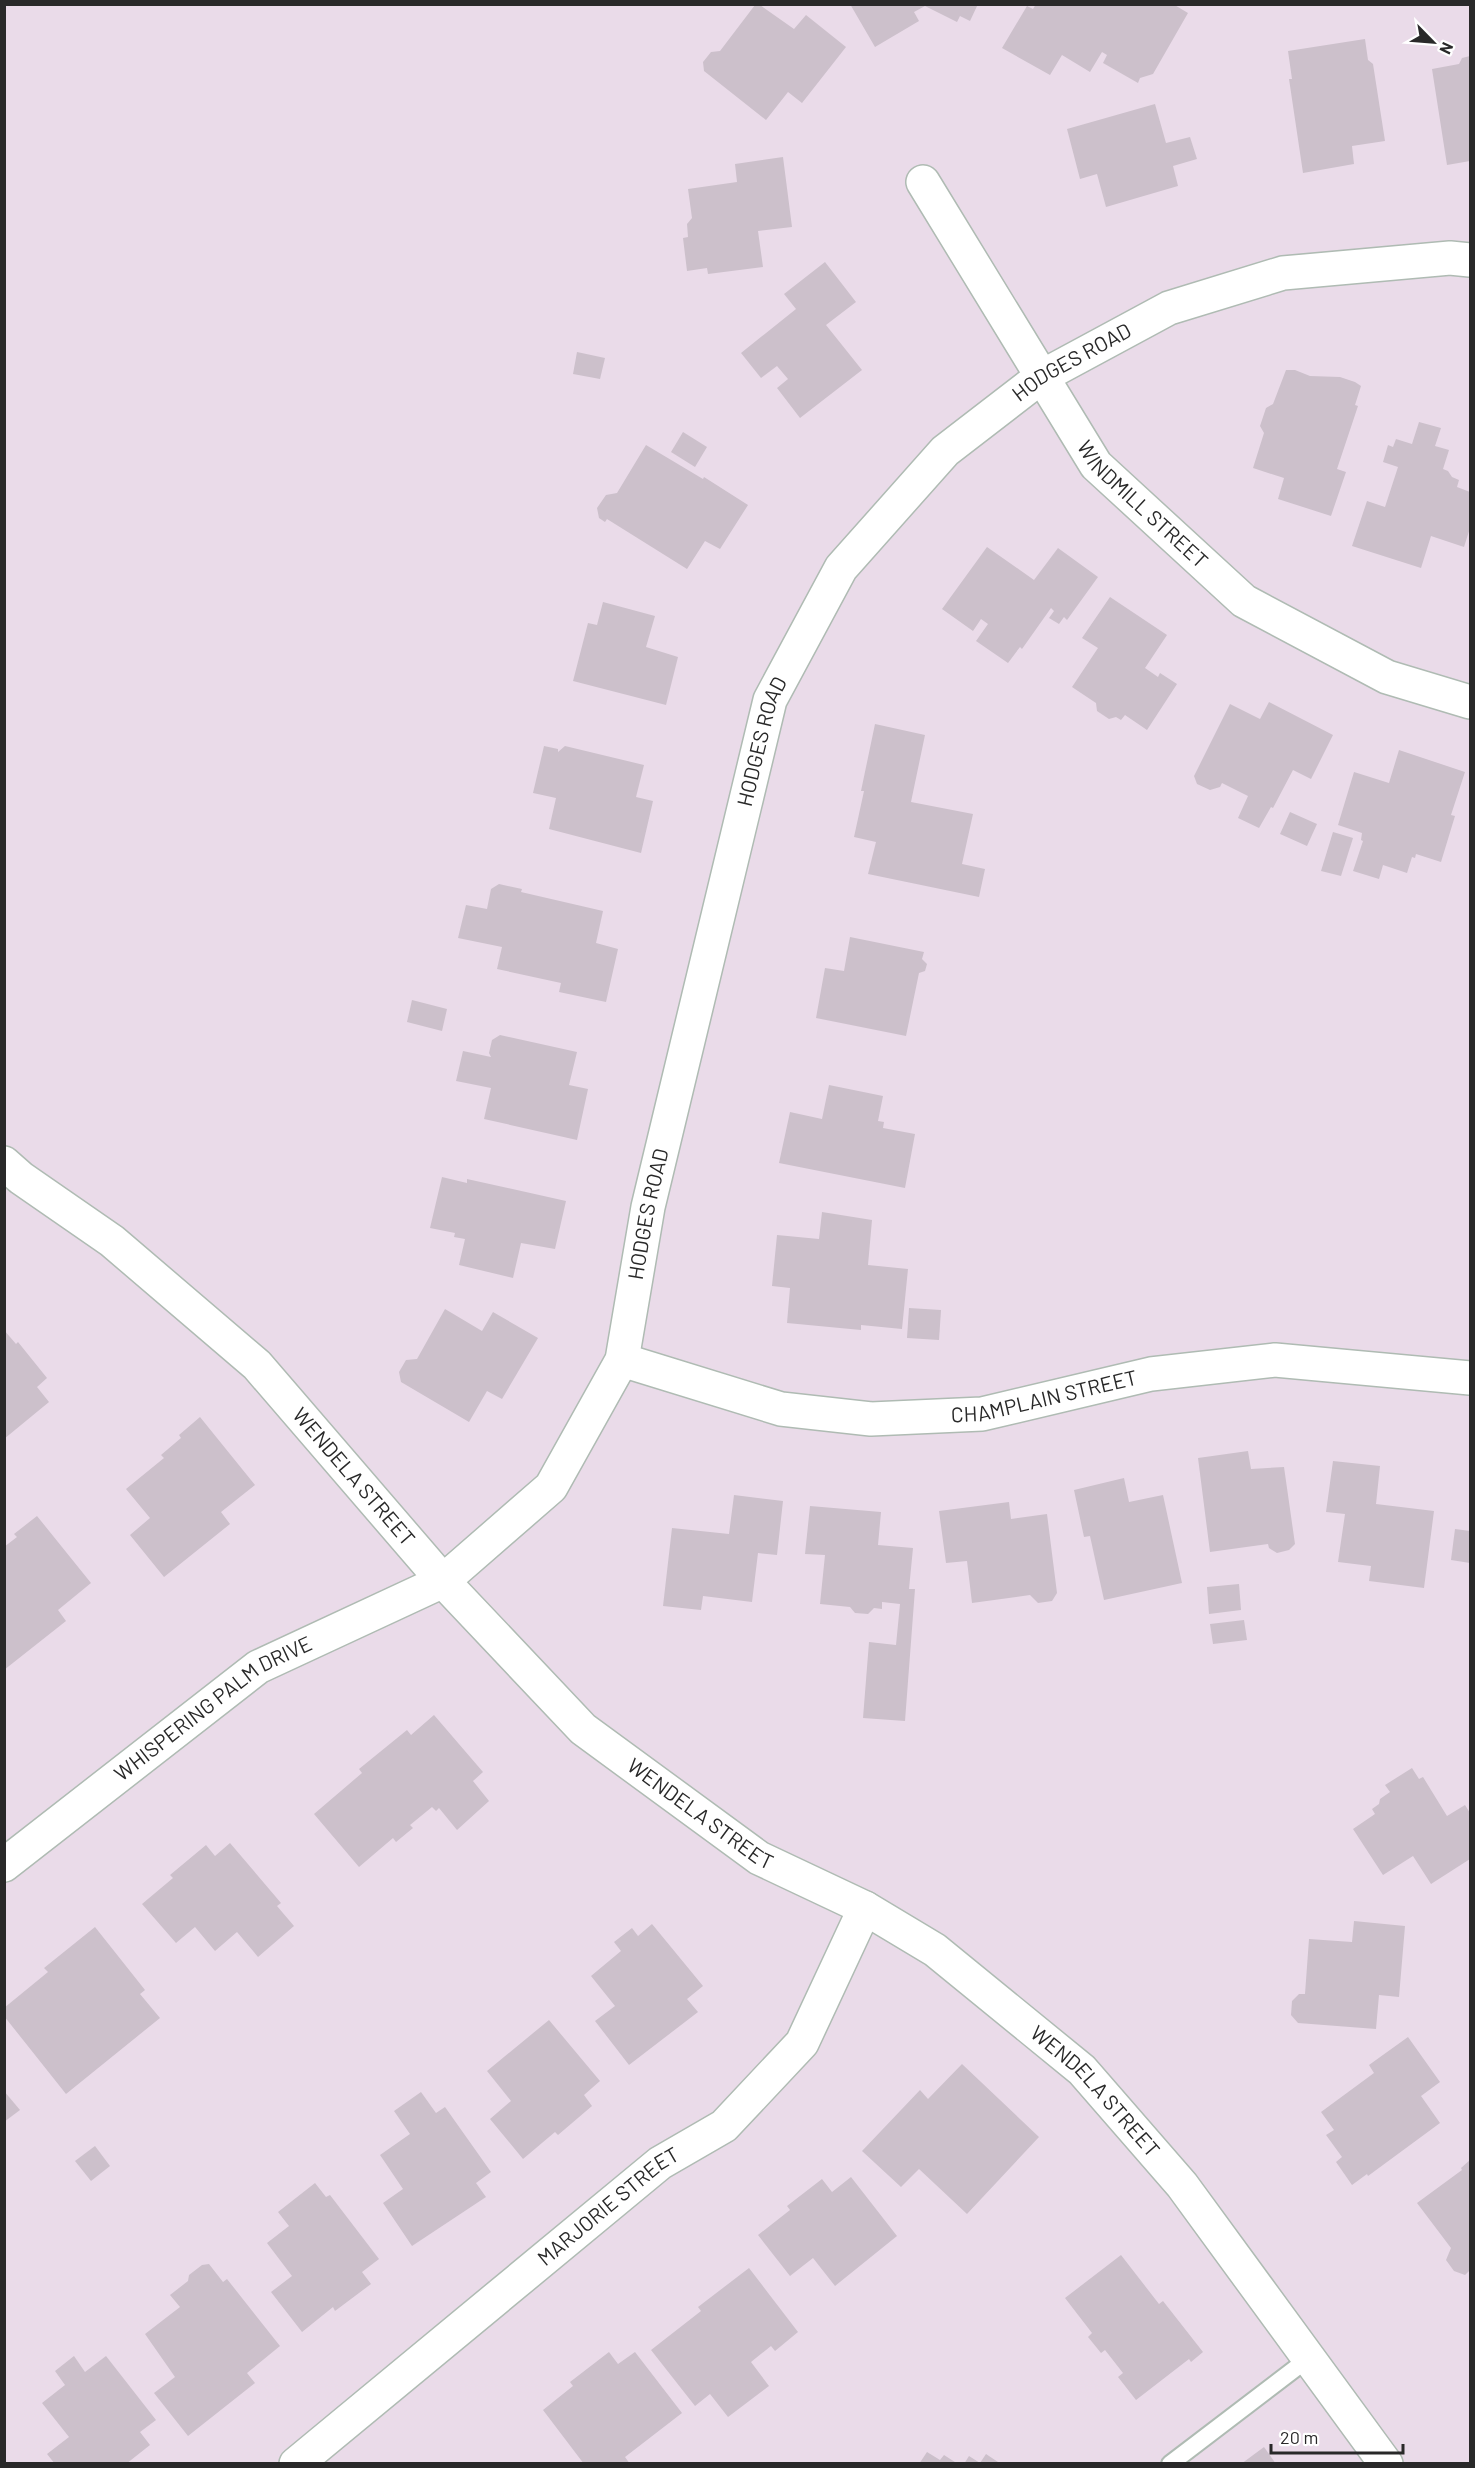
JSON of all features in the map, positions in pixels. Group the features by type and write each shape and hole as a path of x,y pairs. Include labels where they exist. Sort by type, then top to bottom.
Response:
{"street":[{"name":"WINDMILL STREET","path":"923,182 1096,465 1244,601 1386,677 1470,702"},
{"name":"HODGES ROAD","path":"443,1581 551,1487 622,1360 648,1207 770,700 841,568 945,451 1041,377 1169,308 1283,273 1450,258 1470,260"},
{"name":"WENDELA STREET","path":"4,1163 21,1178 112,1241 257,1365 443,1581 583,1729 759,1858 865,1908 935,1950 1082,2070 1182,2185 1386,2463"},
{"name":"CHAMPLAIN STREET","path":"622,1360 781,1408 871,1419 982,1414 1151,1374 1275,1360 1470,1377"},
{"name":"WHISPERING PALM DRIVE","path":"4,1865 258,1667 443,1581"},
{"name":"MARJORIE STREET","path":"296,2463 660,2163 724,2126 802,2043 865,1908"}],"lane":[{"path":"1170,2463 1309,2358"}],"building":[{"path":"850,4 978,4 970,21 960,16 957,22 925,6 914,12 919,21 875,47"},
{"path":"1036,4 1173,4 1188,13 1153,74 1140,78 1138,83 1103,63 1107,55 1102,52 1090,72 1062,55 1050,75 1002,48 1027,6 1033,9"},
{"path":"755,5 760,5 794,29 806,15 846,47 802,103 788,92 766,120 704,71 703,62 711,52 720,51"},
{"path":"1365,39 1368,60 1373,64 1385,141 1352,146 1354,164 1303,173 1289,79 1292,79 1288,51"},
{"path":"1470,56 1470,161 1447,165 1432,69 1459,64 1462,58"},
{"path":"1155,104 1166,143 1190,137 1197,159 1173,166 1178,186 1106,207 1097,174 1080,179 1067,129"},
{"path":"783,157 792,227 758,231 763,267 708,274 707,268 687,271 683,238 688,237 687,224 692,218 688,189 737,182 735,164"},
{"path":"825,262 856,302 826,325 862,370 800,418 777,388 788,379 777,366 761,378 741,353 796,309 784,294"},
{"path":"577,352 605,358 600,379 573,374"},
{"path":"1286,370 1295,370 1310,376 1340,377 1361,386 1355,405 1358,406 1337,469 1346,472 1331,516 1278,499 1284,478 1253,468 1264,433 1260,426 1266,408 1273,404"},
{"path":"1419,422 1441,428 1435,446 1449,450 1443,469 1459,480 1457,487 1470,492 1470,528 1464,547 1431,536 1421,568 1352,546 1367,501 1385,507 1398,467 1383,462 1388,445 1393,447 1396,439 1412,444"},
{"path":"683,432 707,447 695,467 671,452"},
{"path":"646,445 703,479 704,477 748,505 720,549 705,541 687,569 607,519 605,522 599,518 597,508 606,495 617,493"},
{"path":"987,547 1034,580 1058,548 1098,577 1067,620 1064,617 1059,624 1049,618 1054,611 1051,608 1022,649 1020,647 1008,663 976,641 988,624 981,619 973,631 942,609"},
{"path":"1110,597 1167,635 1145,668 1158,677 1160,673 1177,684 1147,730 1125,715 1121,720 1116,717 1109,719 1097,711 1096,703 1072,687 1098,648 1082,638"},
{"path":"603,602 655,616 646,647 678,657 666,705 573,681 588,623 597,625"},
{"path":"1269,702 1333,735 1311,779 1293,770 1273,808 1271,807 1259,828 1238,818 1248,796 1222,783 1220,787 1210,790 1197,784 1194,776 1230,704 1260,719"},
{"path":"875,724 925,735 911,802 973,814 962,864 985,869 979,897 868,874 876,842 854,837"},
{"path":"544,746 558,749 558,752 565,746 644,765 636,797 653,801 641,853 549,829 556,798 533,793"},
{"path":"1399,750 1465,772 1451,815 1455,816 1441,862 1416,854 1415,858 1412,857 1407,873 1383,865 1379,879 1353,871 1363,841 1361,840 1362,833 1338,825 1354,772 1389,783"},
{"path":"1290,812 1317,824 1307,846 1280,834"},
{"path":"1333,832 1353,838 1341,876 1321,871"},
{"path":"499,884 522,889 521,892 603,911 596,943 618,949 606,1002 559,992 561,983 497,969 502,947 458,938 466,905 487,909 491,889"},
{"path":"850,937 924,952 922,959 927,964 925,971 919,973 906,1036 816,1018 825,968 844,971"},
{"path":"412,1000 447,1009 442,1031 407,1022"},
{"path":"500,1035 577,1052 569,1085 588,1089 577,1140 484,1119 491,1088 456,1081 463,1051 491,1057 489,1053 492,1040"},
{"path":"829,1085 883,1096 878,1121 884,1122 883,1128 915,1134 905,1188 779,1163 790,1112 822,1119"},
{"path":"442,1177 467,1183 467,1179 566,1201 555,1249 521,1243 513,1278 459,1265 465,1239 454,1237 455,1233 430,1228"},
{"path":"822,1212 872,1220 868,1265 908,1269 902,1329 861,1325 861,1330 787,1323 790,1288 772,1286 777,1235 819,1239"},
{"path":"909,1308 941,1310 939,1340 907,1338"},
{"path":"445,1309 482,1331 493,1312 538,1338 502,1399 487,1391 469,1422 401,1382 399,1372 406,1360 417,1359"},
{"path":"4,1330 16,1344 18,1342 47,1378 37,1387 49,1402 4,1439"},
{"path":"200,1417 255,1485 221,1512 230,1524 164,1577 130,1535 150,1518 126,1489 164,1458 161,1455"},
{"path":"1248,1451 1251,1469 1284,1467 1295,1544 1289,1550 1277,1553 1269,1548 1268,1544 1210,1552 1198,1458"},
{"path":"1333,1461 1380,1466 1376,1504 1434,1511 1424,1588 1369,1581 1371,1566 1338,1562 1345,1514 1326,1512"},
{"path":"1124,1478 1129,1502 1163,1495 1182,1583 1104,1600 1090,1536 1084,1537 1074,1490"},
{"path":"734,1495 783,1501 777,1555 758,1553 752,1602 703,1596 701,1610 663,1606 672,1528 729,1534"},
{"path":"1009,1502 1011,1519 1047,1514 1057,1593 1052,1601 1038,1603 1030,1595 972,1603 967,1561 946,1563 939,1511"},
{"path":"810,1506 881,1512 878,1545 913,1548 909,1589 915,1589 905,1721 863,1718 869,1642 896,1645 900,1604 882,1602 882,1609 874,1608 868,1614 855,1613 850,1607 820,1604 825,1555 805,1554"},
{"path":"37,1516 91,1583 58,1610 66,1621 4,1670 4,1547 17,1537 14,1534"},
{"path":"1455,1529 1470,1531 1470,1563 1451,1560"},
{"path":"1239,1584 1241,1610 1209,1614 1207,1587"},
{"path":"1244,1620 1247,1640 1213,1644 1210,1624"},
{"path":"434,1715 483,1772 473,1781 489,1801 457,1830 439,1808 436,1811 432,1807 410,1825 413,1828 396,1842 393,1838 359,1867 314,1814 362,1773 359,1769 407,1730 411,1735"},
{"path":"1412,1768 1419,1779 1423,1777 1447,1816 1465,1805 1470,1813 1470,1859 1431,1884 1413,1856 1383,1875 1353,1829 1375,1814 1372,1809 1390,1792 1385,1785"},
{"path":"230,1843 281,1903 277,1906 294,1926 258,1957 237,1932 215,1951 195,1927 176,1943 142,1904 173,1878 170,1875 206,1845 215,1856"},
{"path":"1354,1921 1405,1926 1399,1997 1379,1995 1376,2029 1298,2023 1291,2015 1292,2001 1299,1994 1305,1994 1309,1939 1352,1942"},
{"path":"652,1924 703,1986 687,1999 698,2012 629,2065 595,2021 615,2006 591,1976 621,1951 614,1942 632,1928 638,1936"},
{"path":"95,1927 145,1990 140,1994 160,2018 66,2094 4,2016 4,2008 48,1972 44,1968"},
{"path":"549,2020 600,2081 584,2095 592,2106 558,2135 555,2132 523,2159 490,2119 511,2101 487,2071"},
{"path":"1408,2037 1440,2082 1421,2096 1440,2123 1368,2176 1367,2174 1352,2185 1336,2162 1342,2157 1326,2135 1334,2130 1321,2112 1374,2073 1369,2065"},
{"path":"962,2064 1039,2137 967,2214 919,2169 901,2187 862,2151 920,2090 928,2099"},
{"path":"4,2091 20,2110 4,2122"},
{"path":"421,2092 436,2113 445,2107 491,2172 476,2183 486,2197 412,2246 383,2203 403,2189 380,2155 410,2134 394,2111"},
{"path":"95,2146 110,2166 91,2181 75,2161"},
{"path":"1470,2160 1470,2270 1465,2275 1454,2271 1446,2260 1451,2248 1417,2203 1462,2170 1461,2168"},
{"path":"851,2177 897,2236 835,2286 813,2258 790,2276 758,2235 790,2210 787,2206 822,2179 832,2192"},
{"path":"315,2183 326,2197 330,2195 379,2259 362,2272 371,2284 335,2311 333,2307 302,2332 271,2292 292,2276 267,2243 289,2226 278,2212"},
{"path":"1121,2255 1159,2304 1163,2301 1203,2352 1191,2362 1189,2359 1136,2400 1118,2377 1123,2373 1105,2350 1101,2353 1088,2337 1092,2333 1065,2298"},
{"path":"209,2264 223,2282 227,2279 280,2346 247,2373 255,2383 188,2436 154,2393 175,2377 145,2334 180,2307 170,2295 188,2281 189,2275 202,2265"},
{"path":"749,2268 798,2332 775,2351 771,2346 751,2362 769,2386 728,2417 710,2394 695,2406 651,2350 701,2311 698,2307"},
{"path":"609,2352 618,2364 635,2352 682,2413 625,2457 630,2464 584,2464 543,2410 573,2386 570,2382"},
{"path":"74,2356 85,2372 106,2356 156,2420 140,2432 150,2445 126,2464 55,2464 47,2454 69,2437 42,2403 65,2385 55,2371"},
{"path":"1264,2447 1276,2464 1241,2464"},
{"path":"927,2452 940,2460 944,2455 958,2464 919,2464"},
{"path":"986,2454 1001,2464 964,2464 969,2456 980,2463"}]}
